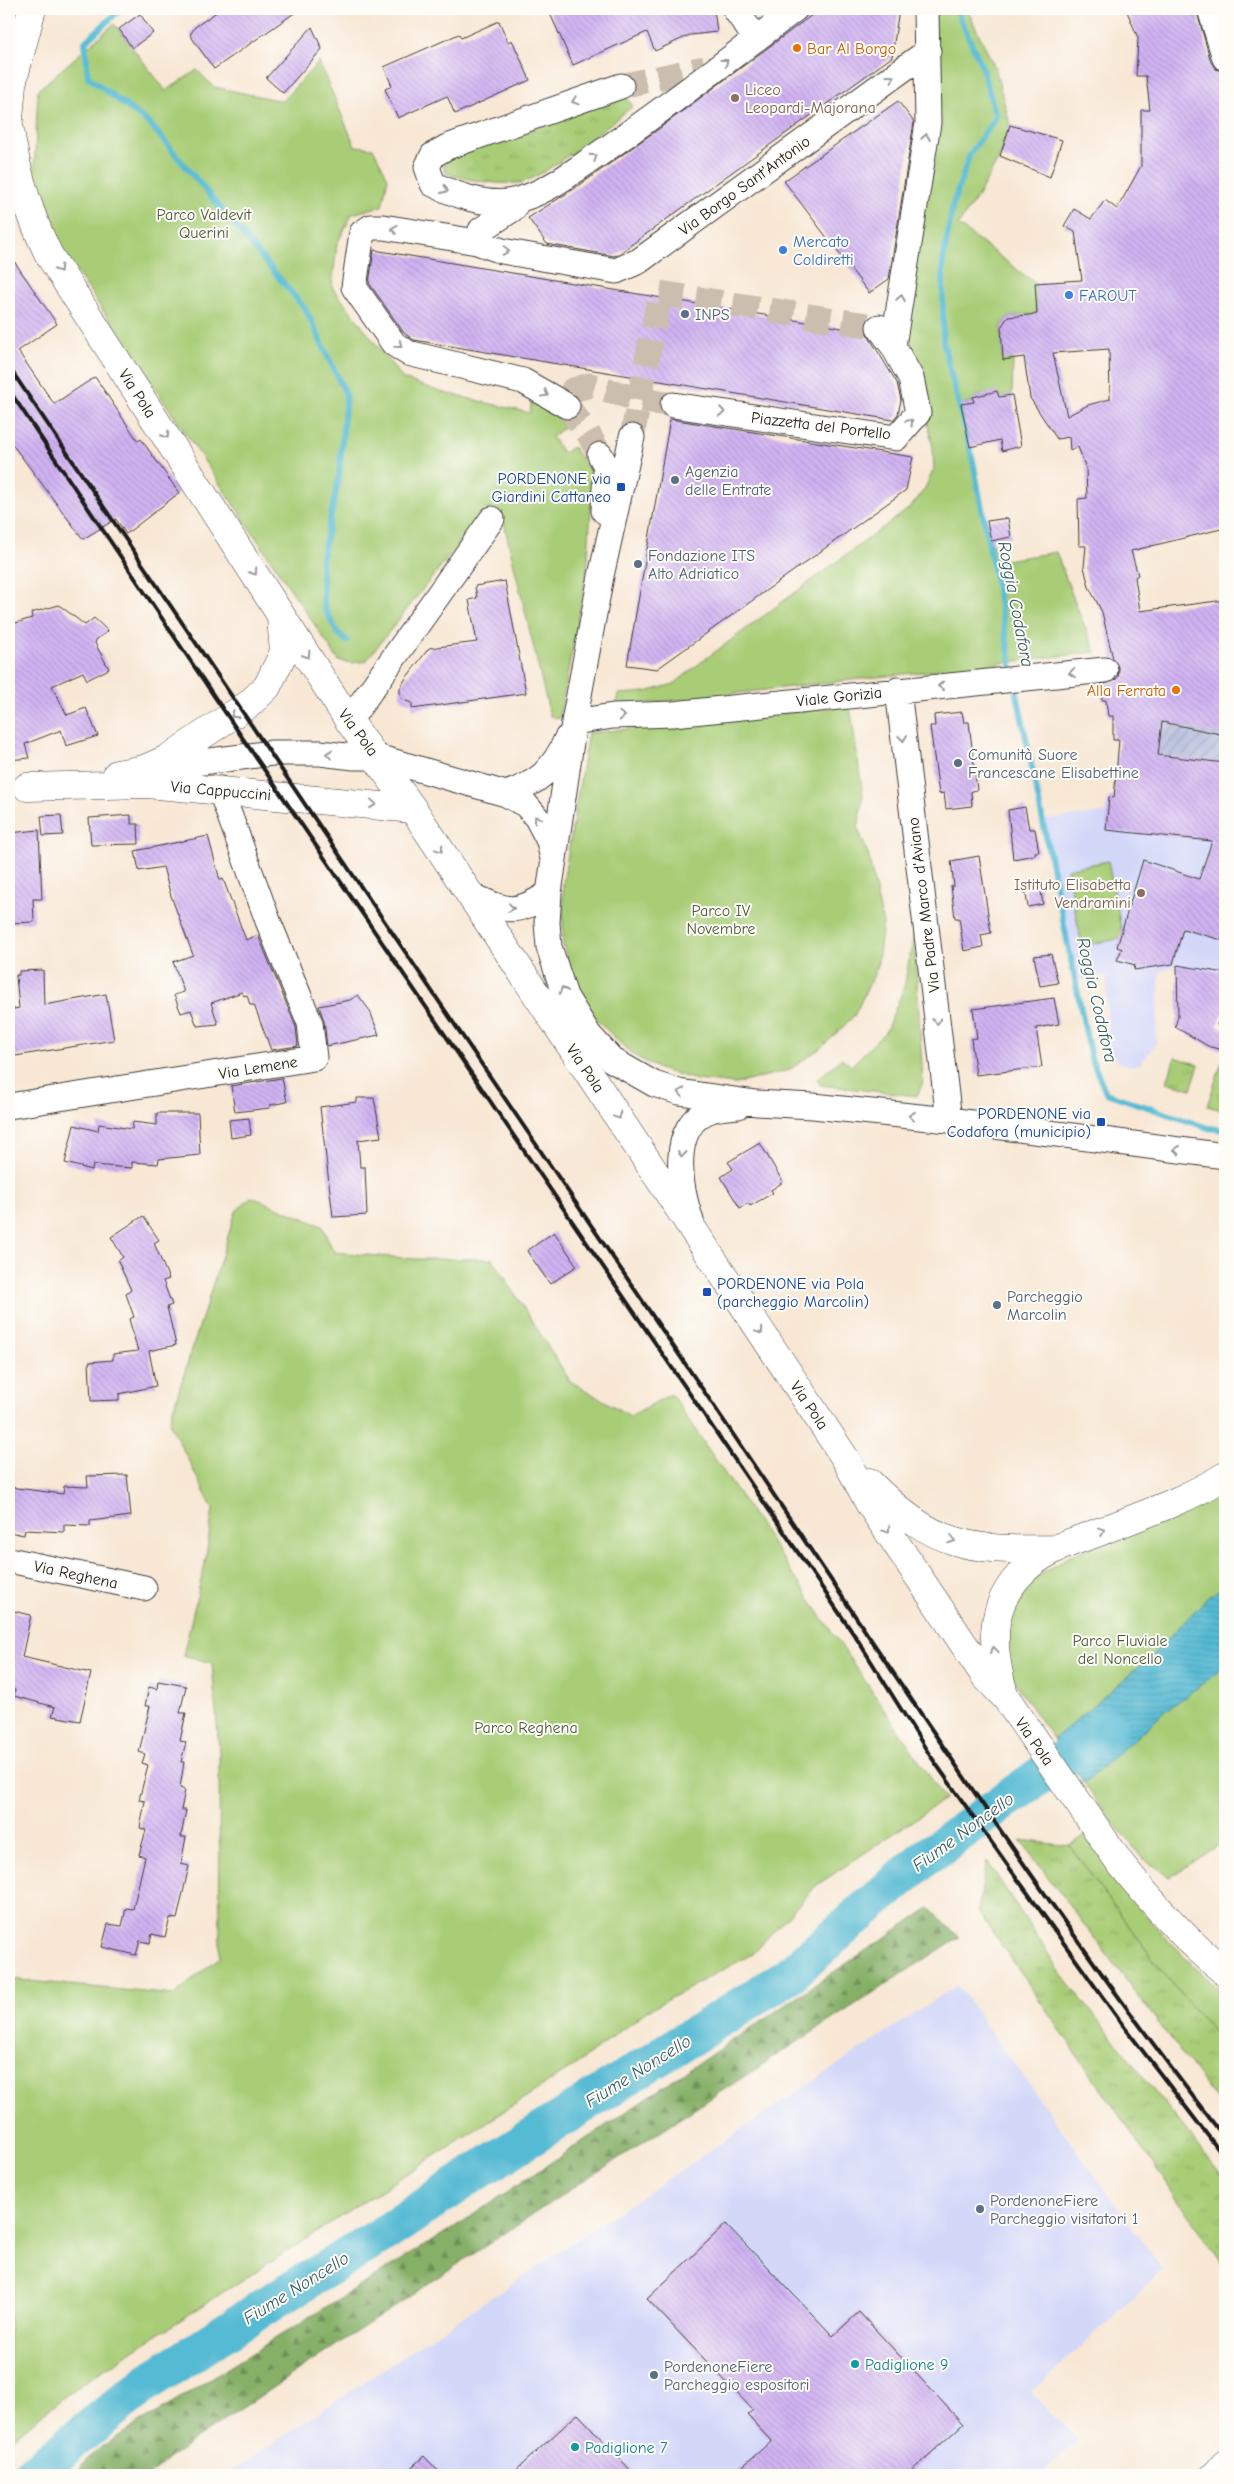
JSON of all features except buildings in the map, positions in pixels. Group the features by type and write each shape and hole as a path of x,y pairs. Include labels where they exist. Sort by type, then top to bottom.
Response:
{"main road":[{"path":"9,119 12,84 32,9"},
{"name":"Via Pola","path":"9,125 15,166 35,227 49,255 348,720 414,809 845,1458 869,1503 985,1676 1006,1698 1120,1863 1172,1924 1225,1972"},
{"name":"Via Cappuccini","path":"18,788 144,769 167,759 197,740 249,704 268,687 284,652 281,614"},
{"name":"Via Cappuccini","path":"18,788 147,784 220,789 414,809"},
{"path":"845,1458 890,1504 916,1524 935,1534 980,1548 1056,1549"},
{"path":"1006,1698 996,1664 993,1640 1000,1604 1014,1581 1036,1560 1056,1549 1165,1506 1225,1476"},
{"path":"1214,2475 1225,2464"}],"street":[{"path":"735,9 756,39"},
{"path":"621,86 447,147 434,154 427,167 432,184 451,193 480,200 511,202 541,193 624,137 795,9"},
{"path":"914,9 917,39 928,51"},
{"path":"926,9 928,51"},
{"path":"1210,9 1225,58"},
{"name":"Via Borgo Sant'Antonio","path":"566,406 523,381 408,353 394,344 354,287 362,233 371,227 477,242 502,251 616,271 644,269 928,51"},
{"name":"Piazzetta del Portello","path":"674,405 896,438 918,413 911,378 886,337 928,123 928,51"},
{"path":"477,242 481,230 514,208"},
{"path":"630,439 601,576 574,722 546,923 549,947 565,996 589,1035 612,1060 654,1084 679,1092 756,1104 813,1106 949,1120 1224,1156"},
{"path":"600,455 606,466 601,576"},
{"path":"348,720 492,518"},
{"name":"Viale Gorizia","path":"574,722 613,716 672,714 1105,670"},
{"name":"Via Padre Marco d'Aviano","path":"898,690 949,1120"},
{"path":"506,794 530,786 543,776 554,764 574,722"},
{"name":"Via Cappuccini","path":"144,769 272,753 320,753 354,757 377,757 506,794 526,805 537,818 549,841 554,864"},
{"name":"Via Lemene","path":"9,1106 314,1058 310,1023 232,825 220,789"},
{"path":"471,895 497,906 521,909 549,894"},
{"path":"695,1232 684,1200 681,1180 684,1139 693,1123 710,1110 756,1104"},
{"name":"Via Reghena","path":"9,1560 144,1588"}],"shaded area":[{"path":"1162,722 1225,735 1220,763 1155,754 1156,732 1161,732"},
{"name":"Istituto Elisabetta Vendramini","path":"1109,797 1225,810 1225,973 1174,966 1160,972 1156,1043 1140,1064 1129,1066 1117,1061 1108,1047 1106,975 1075,981 1043,820 1105,813"},
{"path":"957,1985 1163,2270 1031,2393 1078,2440 1041,2475 226,2475"}],"green space":[{"path":"932,9 967,9 995,68 1010,125 1000,156 978,196 958,225 1035,283 1037,314 1008,317 1001,327 1003,359 1013,358 1012,395 999,397 997,392 974,397 974,402 962,404 991,541 1000,561 1056,552 1096,652 616,707 619,694 646,692 674,684 911,507 924,490 934,469 933,448 908,333"},
{"name":"Parco Valdevit Querini","path":"114,24 166,91 197,70 214,87 282,101 319,62 355,146 373,148 388,178 382,206 352,214 337,244 332,287 403,379 441,392 530,413 532,395 549,404 564,427 552,437 563,453 573,447 593,475 587,572 559,719 550,716 504,523 486,509 366,661 353,663 339,661 46,226 34,175 38,90"},
{"path":"625,96 633,106 576,150 529,180 519,183 492,183 446,173 444,167 445,160"},
{"name":"Parco IV Novembre","path":"850,706 863,795 858,829 868,854 883,924 877,968 854,1016 822,1047 789,1070 736,1084 697,1080 659,1069 637,1057 597,1020 576,990 563,944 563,884 588,733"},
{"path":"1108,861 1123,938 1082,946 1067,869"},
{"path":"914,933 923,1082 917,1096 821,1085 817,1080 842,1058 851,1066 886,1031 904,988"},
{"path":"1225,1053 1225,1111 1207,1106"},
{"path":"1175,1057 1199,1065 1191,1089 1167,1082"},
{"name":"Parco Reghena","path":"252,1197 322,1226 334,1252 414,1259 493,1259 570,1381 630,1416 671,1394 945,1799 817,1885 752,1954 648,2010 574,2066 75,2388 9,2441 9,1979 174,1995 220,1957 219,1750 212,1663 183,1655 205,1563 213,1509 169,1422 236,1211"},
{"name":"Parco Fluviale del Noncello","path":"1225,1487 1225,1841 1170,1877 1142,1858 1100,1806 1020,1691 1008,1667 1004,1637 1010,1609 1028,1582 1068,1557"},
{"path":"1085,1835 1132,1899 1166,1939 1204,1976 1225,1993 1225,2046 1162,1971 1070,1846"},
{"path":"1020,1840 1070,1846 1162,1971 1225,2046 1225,2111"},
{"path":"987,1861 1062,1975 1225,2179 1225,2268 978,1911"},
{"path":"929,1908 959,1937 562,2195 191,2442 149,2475 72,2475 101,2447 464,2221"}],"water":[{"path":"1225,1586 1225,1667 1167,1710 1084,1783 1054,1739 1149,1658 1209,1596"}],"waterway":[{"path":"121,9 85,42 88,77 150,124 306,310 346,395 339,477 321,563 324,607 337,632 347,641"},
{"name":"Roggia Codafora","path":"956,9 982,67 996,117 970,154 953,204 943,261 943,342 973,461 1013,674"},
{"name":"Roggia Codafora","path":"1015,684 1091,1058 1106,1093 1208,1128 1225,1130"},
{"name":"Fiume Noncello","path":"30,2475 148,2382 276,2299 381,2236 492,2162 788,1976 922,1860 1108,1727"}],"tunnel":[{"path":"621,86 705,68"},
{"path":"660,293 879,327"},
{"path":"632,437 660,293"},
{"path":"600,455 588,433 567,406 573,390 590,385 640,400 673,405"}],"railway":[{"path":"9,367 966,1780 1092,1961 1225,2138"},
{"path":"9,390 216,699 859,1642 929,1754 1122,2024 1225,2158"}],"place":[{"name":"Bar Al Borgo","path":"797,48"},
{"name":"Liceo Leopardi-Majorana","path":"735,98"},
{"name":"Mercato Coldiretti","path":"783,250"},
{"name":"FAROUT","path":"1069,295"},
{"name":"INPS","path":"685,314"},
{"name":"Agenzia delle Entrate","path":"675,480"},
{"name":"PORDENONE via Giardini Cattaneo","path":"621,487"},
{"name":"Fondazione ITS Alto Adriatico","path":"638,564"},
{"name":"Alla Ferrata","path":"1176,690"},
{"name":"Comunità Suore Francescane Elisabettine","path":"958,763"},
{"name":"Istituto Elisabetta Vendramini","path":"1141,893"},
{"name":"PORDENONE via Codafora (municipio)","path":"1101,1122"},
{"name":"PORDENONE via Pola (parcheggio Marcolin)","path":"707,1292"},
{"name":"Parcheggio Marcolin","path":"997,1305"},
{"name":"PordenoneFiere Parcheggio visitatori 1","path":"980,2209"},
{"name":"Padiglione 9","path":"855,2364"},
{"name":"PordenoneFiere Parcheggio espositori","path":"654,2375"},
{"name":"Padiglione 7","path":"575,2447"}]}
